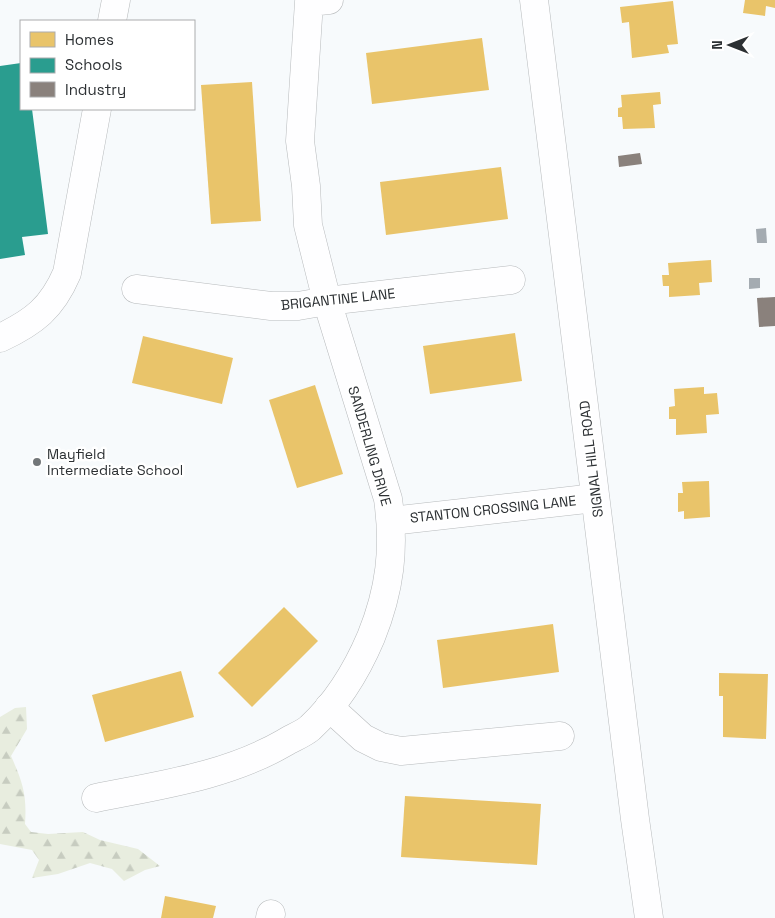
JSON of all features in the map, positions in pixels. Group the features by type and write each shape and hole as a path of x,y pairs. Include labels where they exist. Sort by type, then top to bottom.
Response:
{"street":[{"path":"112,20 116,0"},
{"name":"SANDERLING DRIVE","path":"96,798 202,776 236,766 270,751 309,729 329,707 350,679 380,614 390,572 391,521 388,499 327,301 308,225 306,186 300,141 308,2 329,0"},
{"name":"SIGNAL HILL ROAD","path":"534,0 635,819 649,918"},
{"path":"0,338 35,318 49,305 60,290 67,273 97,110"},
{"name":"BRIGANTINE LANE","path":"136,289 271,306 298,306 511,280"},
{"name":"STANTON CROSSING LANE","path":"391,521 596,498"},
{"path":"329,707 364,738 381,747 401,751 560,736"}],"green space":[{"path":"26,707 27,729 11,756 23,789 25,824 31,832 48,834 83,832 100,840 138,849 160,866 145,870 124,881 112,869 90,863 58,874 32,878 39,860 32,850 0,844 0,717 15,708"}],"building: Homes":[{"path":"745,0 775,0 775,8 766,6 765,16 743,13"},
{"path":"673,1 678,44 667,45 669,53 632,58 629,22 622,23 620,7"},
{"path":"482,38 489,90 372,104 366,53"},
{"path":"252,82 261,221 211,224 201,85"},
{"path":"660,92 661,104 653,105 655,128 623,129 622,117 618,117 618,108 622,107 621,95"},
{"path":"501,167 508,219 386,235 380,182"},
{"path":"711,260 712,282 699,283 700,295 669,297 669,286 663,286 662,275 669,275 668,263"},
{"path":"515,333 522,381 430,394 423,346"},
{"path":"143,336 233,358 222,404 132,383"},
{"path":"315,385 343,474 297,488 269,400"},
{"path":"704,387 704,394 717,393 719,414 706,415 707,433 676,435 676,419 669,419 669,407 675,406 674,389"},
{"path":"709,481 710,517 684,519 684,511 678,512 678,493 683,493 682,482"},
{"path":"284,607 318,641 252,707 218,673"},
{"path":"553,624 559,672 443,688 437,640"},
{"path":"181,671 194,717 105,742 92,695"},
{"path":"719,673 768,674 766,739 723,737 723,696 719,696"},
{"path":"405,796 541,804 537,865 401,857"},
{"path":"165,896 216,906 213,918 161,918"}],"building: Schools":[{"path":"20,63 20,110 32,110 48,234 22,237 25,255 0,259 0,66"}],"building: Industry":[{"path":"640,153 642,164 619,167 618,156"},
{"path":"775,297 775,326 759,327 757,298"}],"building: Other":[{"path":"766,228 767,243 757,243 756,229"},
{"path":"749,278 760,278 760,288 749,289"}],"place":[{"name":"Mayfield Intermediate School","path":"37,462"}]}
